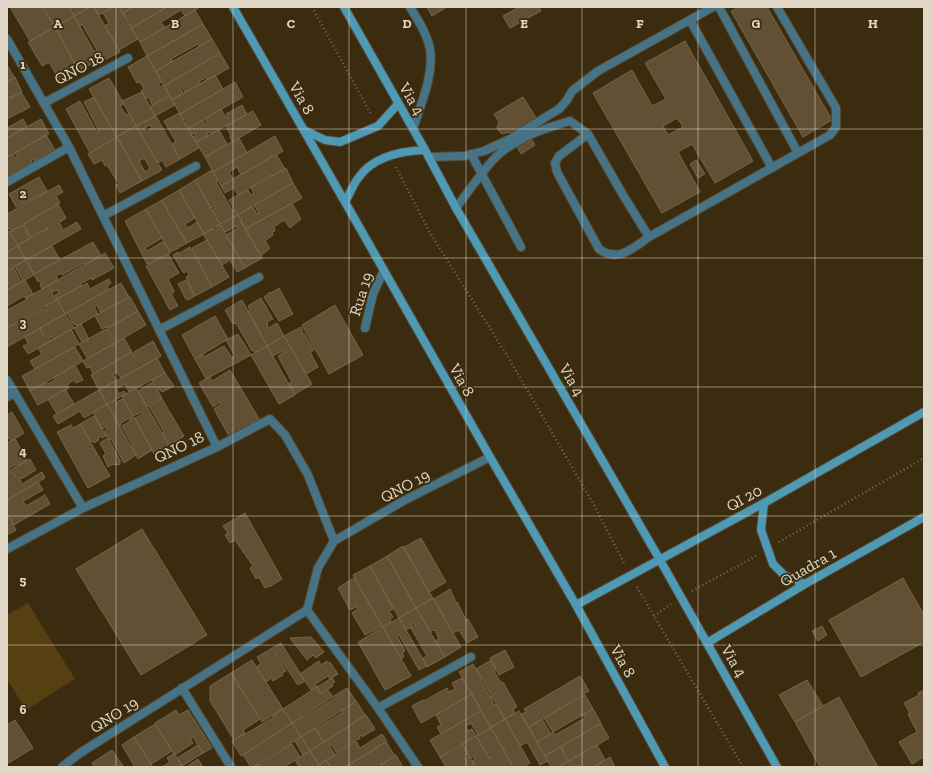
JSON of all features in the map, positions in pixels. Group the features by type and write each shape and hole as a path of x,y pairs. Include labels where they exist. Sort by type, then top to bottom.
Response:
{"main road":[{"name":"Via 8","path":"233,7 576,605 665,767"},
{"name":"Via 4","path":"344,7 427,153 456,208 778,767"},
{"path":"304,130 325,140 340,142 378,126 398,104"},
{"path":"346,202 358,178 364,171 377,162 391,155 408,151 427,153"},
{"name":"QI 20","path":"576,605 764,503 924,412"},
{"path":"764,503 761,530 773,564 784,575 805,584"},
{"name":"Quadra 1","path":"707,643 805,584 924,517"}],"street":[{"path":"410,7 423,29 430,48 431,70 413,129"},
{"path":"427,153 465,156 484,151 510,139 559,109 567,100 572,91 598,71 712,7"},
{"path":"718,7 798,153"},
{"path":"588,134 559,156 555,163 557,172 599,249 606,254 614,256 625,253 650,237 830,135 836,127 836,108 777,7"},
{"path":"690,20 772,168"},
{"name":"QNO 18","path":"7,39 69,147 217,447 82,508 7,548"},
{"name":"QNO 18","path":"44,103 128,58"},
{"path":"456,208 493,160 514,144 544,128 570,121 588,134 623,196 650,237"},
{"path":"7,182 69,147"},
{"path":"471,154 521,246"},
{"path":"103,216 196,166"},
{"name":"Rua 19","path":"365,328 373,294 384,270"},
{"path":"159,330 259,277"},
{"path":"7,380 11,395 82,508"},
{"path":"217,447 270,419 285,435 308,475 334,542"},
{"name":"QNO 19","path":"62,767 80,753 307,610 318,568 334,542 405,500 490,457"},
{"path":"307,610 378,708 418,767"},
{"path":"378,708 471,657"},
{"path":"182,688 231,767"}],"path":[{"path":"312,7 378,126"},
{"path":"391,155 429,231 508,357 594,505 654,616 743,767"},
{"path":"654,616 681,597 768,549 924,458"}],"shaded area":[{"path":"28,603 75,679 26,710 7,679 7,615"}],"building":[{"path":"10,7 41,7 55,27 30,41"},
{"path":"43,7 69,7 74,16 55,27"},
{"path":"69,7 90,7 74,16"},
{"path":"90,7 94,7 120,52 100,62 94,52 97,50 82,24 80,26 74,16"},
{"path":"94,7 113,7 99,15"},
{"path":"114,7 119,7 138,39 119,50 105,26 109,23 103,13"},
{"path":"119,7 133,7 123,13"},
{"path":"133,7 167,7 131,28 131,24 123,13"},
{"path":"167,7 200,7 185,16 181,10 161,22 165,28 140,42 131,28"},
{"path":"427,7 447,7 432,16"},
{"path":"519,7 539,7 541,11 510,28 503,16"},
{"path":"739,7 767,7 832,120 803,137 731,11"},
{"path":"195,10 203,24 173,42 173,40 170,41 171,43 147,56 140,42"},
{"path":"74,16 99,60 79,71 55,27"},
{"path":"203,24 212,39 199,46 198,44 171,59 173,61 156,71 147,56"},
{"path":"55,27 79,71 60,81 49,62 42,66 28,42"},
{"path":"212,39 220,53 164,86 156,71"},
{"path":"685,41 753,161 715,183 692,144 678,152 700,192 662,213 593,93 632,70 652,106 666,99 645,63","holes":["677,118 683,127 668,135 663,126"]},
{"path":"220,53 229,68 208,80 206,78 199,81 201,84 185,92 181,85 179,85 183,93 172,100 164,86"},
{"path":"147,56 162,82 158,84 160,87 164,85 169,95 152,105 149,97 146,99 141,91 144,89 140,82 137,83 128,67"},
{"path":"7,65 14,77 7,82"},
{"path":"215,75 223,89 180,114 172,100"},
{"path":"15,77 22,92 7,98 7,82"},
{"path":"109,78 124,104 120,106 126,115 129,113 136,126 117,137 89,89"},
{"path":"235,82 243,97 188,128 185,123 187,121 186,119 184,121 180,114"},
{"path":"21,92 30,107 7,119 7,100"},
{"path":"142,92 155,116 136,126 122,101"},
{"path":"170,96 175,105 155,116 150,107"},
{"path":"94,97 117,137 90,153 66,109 80,101 97,132 99,131 84,102"},
{"path":"523,97 536,118 523,126 535,145 521,154 509,132 502,134 498,130 497,127 499,122 494,114"},
{"path":"242,105 247,114 211,134 210,132 207,134 208,136 196,142 193,137 196,135 195,133 192,135 188,128 203,120 205,125 207,124 205,119 221,109 226,118 228,117 226,114"},
{"path":"253,111 261,125 232,142 226,126"},
{"path":"179,113 199,148 180,159 172,144 176,142 164,121"},
{"path":"156,116 180,159 166,167 162,160 158,163 136,126","holes":["150,125 152,128 146,132 144,128"]},
{"path":"23,119 27,126 7,138 7,128"},
{"path":"41,119 49,134 7,157 7,138"},
{"path":"136,126 162,170 142,181 117,137","holes":["144,158 150,168 145,172 139,161"]},
{"path":"219,130 227,144 205,157 196,142"},
{"path":"46,135 55,150 34,161 33,159 31,161 32,162 7,177 7,157 13,154 16,159 18,158 15,153"},
{"path":"275,136 283,151 241,175 237,167 229,172 233,179 221,186 213,172"},
{"path":"117,137 142,181 120,193 116,185 119,184 107,165 105,166 102,160 94,164 88,154"},
{"path":"239,138 247,153 213,172 205,157"},
{"path":"276,154 285,169 272,176 271,175 238,195 234,188 225,193 221,186"},
{"path":"696,160 705,174 698,178 690,164"},
{"path":"286,168 293,183 238,215 229,200 248,190 251,195 254,193 251,188"},
{"path":"212,170 218,181 216,182 232,210 234,209 238,215 220,224 212,210 216,208 215,206 211,208 195,180"},
{"path":"39,177 47,191 16,207 9,194"},
{"path":"195,180 220,224 204,234 200,226 202,223 199,225 179,190"},
{"path":"293,183 302,198 245,229 240,220 242,219 241,216 239,217 238,215 252,206 257,214 259,213 254,205"},
{"path":"59,185 63,192 56,196 60,203 11,231 9,228 8,229 7,214"},
{"path":"179,190 195,218 185,224 188,228 197,222 204,234 187,243 162,200"},
{"path":"162,200 168,210 167,211 187,243 180,247 179,245 179,248 170,252 146,209"},
{"path":"292,203 301,219 290,228 284,220 274,227 275,231 272,232 273,235 265,241 270,248 261,256 245,229"},
{"path":"58,204 66,218 60,222 59,220 47,227 48,229 30,237 24,224"},
{"path":"146,209 162,238 145,248 147,251 164,241 170,253 147,264 125,221"},
{"path":"238,215 262,258 245,268 226,235 238,228 237,226 225,232 220,224"},
{"path":"59,222 63,230 77,222 81,229 26,260 18,245"},
{"path":"220,224 245,268 237,272 230,260 222,265 203,234 214,228 215,230 218,229 216,226"},
{"path":"23,225 30,238 18,245 10,232"},
{"path":"9,231 15,241 13,242 14,244 16,242 18,246 7,252 7,233"},
{"path":"207,240 229,277 212,287 192,248"},
{"path":"93,242 101,256 62,275 61,273 56,276 58,280 42,289 40,284 42,283 40,281 38,282 34,274"},
{"path":"18,246 26,260 7,271 7,252"},
{"path":"52,246 60,260 34,274 26,260"},
{"path":"190,247 212,287 195,296 186,277 189,275 187,271 184,273 183,272 173,255 178,252 178,254"},
{"path":"105,253 114,268 92,280 91,278 80,284 81,286 57,299 55,295 59,293 57,290 53,292 49,285"},
{"path":"168,254 179,273 168,279 174,291 171,294 178,306 170,310 146,266"},
{"path":"26,260 34,275 23,281 15,266"},
{"path":"14,268 21,282 7,290 7,273"},
{"path":"109,279 111,283 107,286 109,289 65,314 57,299 87,283 90,289"},
{"path":"25,280 33,294 26,298 24,296 7,306 7,290"},
{"path":"186,280 195,296 188,300 178,284"},
{"path":"121,283 129,297 100,312 97,305 94,307 98,314 77,326 76,324 74,325 67,313"},
{"path":"48,286 56,300 7,328 7,310"},
{"path":"279,288 293,314 279,321 264,297 270,292 271,293"},
{"path":"130,297 138,311 108,328 106,327 102,329 95,316"},
{"path":"261,298 273,319 267,322 268,328 277,323 284,336 267,346 248,311 250,310 248,306"},
{"path":"57,299 65,314 7,347 7,328 45,308 46,311 48,310 46,306"},
{"path":"242,300 267,346 255,353 253,350 252,351 236,323 233,324 225,310"},
{"path":"335,305 363,355 329,374 302,325"},
{"path":"138,311 146,325 115,343 107,328"},
{"path":"65,314 74,328 53,340 51,336 49,337 51,341 28,354 23,346 28,344 25,337 40,329 43,335 44,334 40,328"},
{"path":"215,316 228,339 195,359 182,335"},
{"path":"81,324 89,339 82,342 74,328"},
{"path":"301,327 303,331 301,332 302,334 304,333 314,350 310,352 318,367 306,374 284,336"},
{"path":"71,329 79,344 35,369 30,361 42,354 38,348"},
{"path":"106,329 114,344 87,358 79,344"},
{"path":"238,334 251,355 206,379 195,359 202,354 204,357 224,346 231,358 235,356 226,340"},
{"path":"284,336 312,384 295,394 289,383 292,382 278,356 285,351 284,350 273,356 267,346"},
{"path":"124,338 132,352 93,374 90,367 87,368 83,361"},
{"path":"153,341 161,356 121,378 117,372 113,374 116,381 99,390 95,383 99,381 98,380 95,382 91,375 132,352 134,356 134,352"},
{"path":"267,346 295,395 279,404 251,355"},
{"path":"75,347 83,361 30,391 22,376"},
{"path":"157,358 165,373 129,392 125,384 118,388 114,382"},
{"path":"75,365 83,380 76,383 74,380 67,385 69,388 38,405 30,391 46,382 47,384 55,380 53,378"},
{"path":"230,370 259,419 229,436 214,409 221,404 220,402 213,407 199,383 210,377 212,381"},
{"path":"165,373 174,386 162,392 160,389 158,391 162,398 149,404 147,407 138,391 153,382 152,380"},
{"path":"113,382 119,394 124,391 126,394 107,404 99,390"},
{"path":"136,388 169,445 154,454 135,418 143,414 142,412 133,416 122,396"},
{"path":"65,389 74,404 57,414 48,399"},
{"path":"99,390 107,404 84,418 80,411 58,424 53,416"},
{"path":"123,399 133,416 121,423 120,426 107,404 115,400 116,402"},
{"path":"162,399 184,436 169,445 162,433 164,432 149,406"},
{"path":"107,404 136,455 124,463 111,439 109,440 104,432 108,428 102,429 93,412"},
{"path":"12,412 24,433 11,441 10,438 7,439 7,415"},
{"path":"94,416 106,436 102,438 101,436 98,438 99,440 94,443 93,441 91,442 80,424"},
{"path":"134,417 152,450 138,459 122,426"},
{"path":"80,424 110,476 88,488 57,432 71,425 73,428"},
{"path":"108,438 120,460 120,464 113,464 108,467 103,456 106,454 100,443"},
{"path":"15,439 27,460 18,466 17,464 7,469 7,443"},
{"path":"30,459 36,470 21,479 20,477 19,478 22,484 42,472 45,478 7,500 7,471 10,469 16,477 12,469"},
{"path":"38,482 43,490 23,501 26,506 45,495 50,504 14,525 7,513 7,500"},
{"path":"7,513 16,530 7,535"},
{"path":"245,513 282,579 269,587 268,586 265,588 259,577 256,579 250,568 253,566 235,540 230,543 225,535 228,533 223,526"},
{"path":"142,529 207,635 141,675 76,569"},
{"path":"421,538 446,582 429,592 404,547"},
{"path":"403,546 433,598 416,608 387,556"},
{"path":"387,556 416,608 399,618 370,566"},
{"path":"370,566 393,609 389,611 393,617 390,619 391,622 383,627 353,575"},
{"path":"354,578 382,626 365,635 352,613 358,609 356,607 350,610 338,588"},
{"path":"903,578 924,615 924,642 861,677 829,620"},
{"path":"450,589 466,620 468,619 478,637 467,643 459,630 453,633 434,599"},
{"path":"433,598 461,647 445,657 435,641 439,639 435,630 430,631 416,608"},
{"path":"416,608 445,657 427,667 423,658 427,656 411,628 415,626 414,623 412,624 412,627 406,630 399,618"},
{"path":"399,618 427,666 419,670 399,635 397,636 405,651 402,653 404,657 401,659 383,627"},
{"path":"822,626 827,635 818,641 812,631"},
{"path":"383,627 411,676 385,690 358,642"},
{"path":"311,637 324,652 316,658 313,655 307,660 290,638"},
{"path":"281,643 305,681 298,685 276,653 275,654 286,671 282,673 283,675 273,681 272,678 266,682 256,667 261,664 257,657"},
{"path":"505,650 514,667 499,675 490,658"},
{"path":"252,660 283,709 262,722 231,673"},
{"path":"491,660 496,670 494,671 501,683 503,682 517,707 513,709 515,713 505,719 476,669"},
{"path":"319,661 321,665 327,661 328,663 330,662 338,674 330,679 328,676 315,684 317,687 311,690 300,674"},
{"path":"473,664 482,678 480,679 490,697 492,696 491,698 494,705 496,704 505,719 491,727 459,672"},
{"path":"231,673 260,719 243,730 245,733 234,740 210,701 210,686"},
{"path":"580,676 589,691 529,727 521,714 526,712 524,709"},
{"path":"332,678 335,682 332,684 333,686 321,693 317,687"},
{"path":"462,678 472,694 421,723 412,706 447,688 449,692 455,689 452,683"},
{"path":"807,680 823,706 795,722 779,695"},
{"path":"317,687 320,694 328,690 333,697 292,723 283,709"},
{"path":"347,688 356,701 301,737 292,723 302,717 303,718 335,698 334,696"},
{"path":"924,690 924,757 912,764 899,742 917,732 908,714 910,713 904,703 919,695 918,693"},
{"path":"472,694 481,711 441,734 437,727 441,725 436,715"},
{"path":"585,695 593,709 553,732 544,718"},
{"path":"839,697 878,767 820,767 795,722"},
{"path":"356,701 365,715 324,742 316,729 343,712 342,710"},
{"path":"283,709 292,723 241,756 232,741 274,717 273,715"},
{"path":"593,709 601,723 545,756 537,742 553,732 555,735 585,718 583,715"},
{"path":"176,710 179,715 188,710 212,748 203,753 193,737 190,738 193,743 175,755 155,723"},
{"path":"481,711 491,728 478,735 471,723 466,726 468,731 472,729 476,736 440,757 430,740"},
{"path":"519,711 548,761 540,765 527,742 520,746 505,719"},
{"path":"366,715 375,729 362,737 361,735 359,736 360,738 358,740 357,739 336,752 331,744 329,745 335,755 319,765 310,751"},
{"path":"505,719 530,763 523,767 513,767 491,728"},
{"path":"542,719 551,734 537,742 529,727"},
{"path":"15,720 33,748 7,764 7,725"},
{"path":"292,723 301,737 254,767 251,767 243,755"},
{"path":"155,724 172,751 151,764 134,737"},
{"path":"600,724 609,738 569,761 561,747"},
{"path":"315,728 323,742 310,751 301,737"},
{"path":"491,728 513,767 496,767 476,736"},
{"path":"382,734 387,741 346,767 330,767 326,760 356,741 360,748"},
{"path":"476,736 494,767 475,767 472,761 475,759 474,756 470,759 462,744"},
{"path":"134,737 153,767 135,767 122,745"},
{"path":"301,737 310,751 303,755 295,741"},
{"path":"386,742 395,756 381,765 381,763 374,767 347,766"},
{"path":"292,744 300,757 284,767 254,767 259,764 260,765"},
{"path":"198,745 203,753 182,766 177,758"},
{"path":"463,745 468,754 464,757 465,759 469,756 475,767 446,767 440,757"},
{"path":"597,745 605,760 593,767 558,767"},
{"path":"560,747 568,761 558,767 551,767 545,756"},
{"path":"112,750 123,766 94,767 92,763"},
{"path":"310,751 319,765 315,767 299,767 295,760"},
{"path":"174,753 182,766 162,767 170,762 167,758"},
{"path":"396,755 403,767 377,767 381,765"},
{"path":"610,757 615,767 593,767 607,759"},
{"path":"198,759 203,767 186,767"},
{"path":"326,760 330,767 315,767 319,765"}]}
